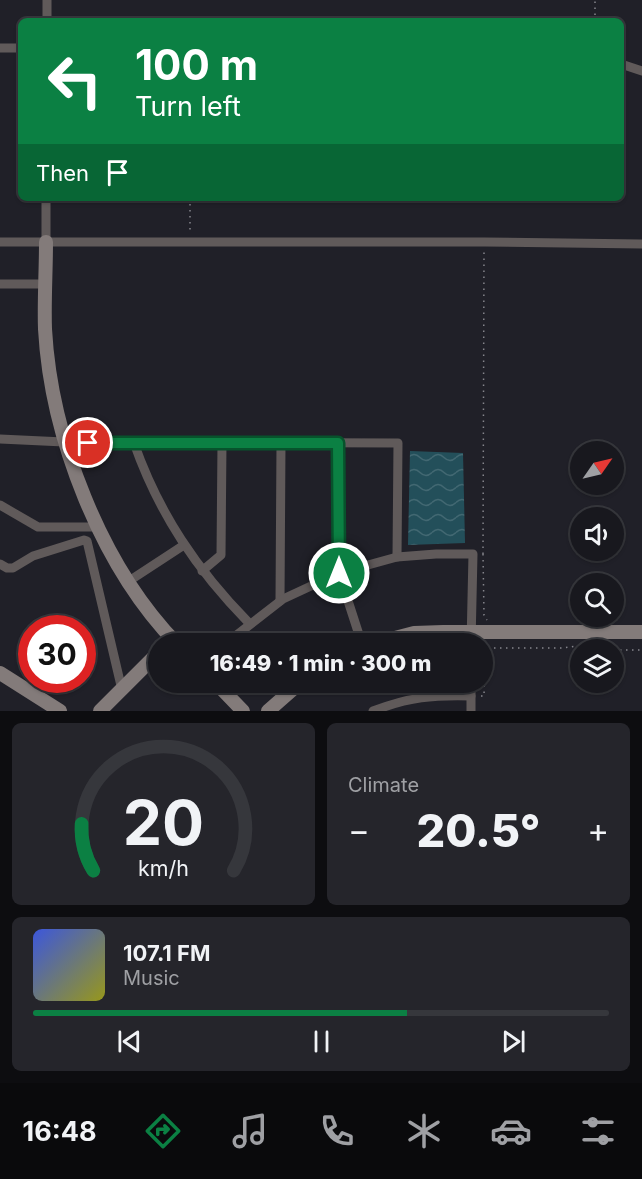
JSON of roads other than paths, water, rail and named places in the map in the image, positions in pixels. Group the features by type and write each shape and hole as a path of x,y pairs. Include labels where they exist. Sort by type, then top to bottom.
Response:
{"street":[{"path":"47,0 47,18"},
{"path":"0,48 18,48"},
{"path":"624,65 642,71"},
{"path":"46,201 45,330 53,390 64,442 90,527 166,633"},
{"path":"0,242 642,244"},
{"path":"0,284 38,284"},
{"path":"0,439 134,443 398,443 397,557"},
{"path":"134,443 156,498 184,545 202,572 249,623"},
{"path":"202,572 221,555 222,443"},
{"path":"280,601 281,443"},
{"path":"338,443 339,573 358,633"},
{"path":"0,505 38,526 90,527"},
{"path":"0,564 13,568 33,556 84,540 90,527"},
{"path":"84,540 87,541 122,690"},
{"path":"129,581 184,545"},
{"path":"238,633 280,601 339,573 397,557 473,554 471,633"},
{"path":"493,636 642,632"},
{"path":"100,711 148,663"},
{"path":"0,673 60,711"},
{"path":"226,693 243,711"},
{"path":"268,711 288,693"},
{"path":"374,711 405,699 437,695 471,696 471,711"}],"water":[{"path":"410,451 463,453 465,543 408,545"}]}
